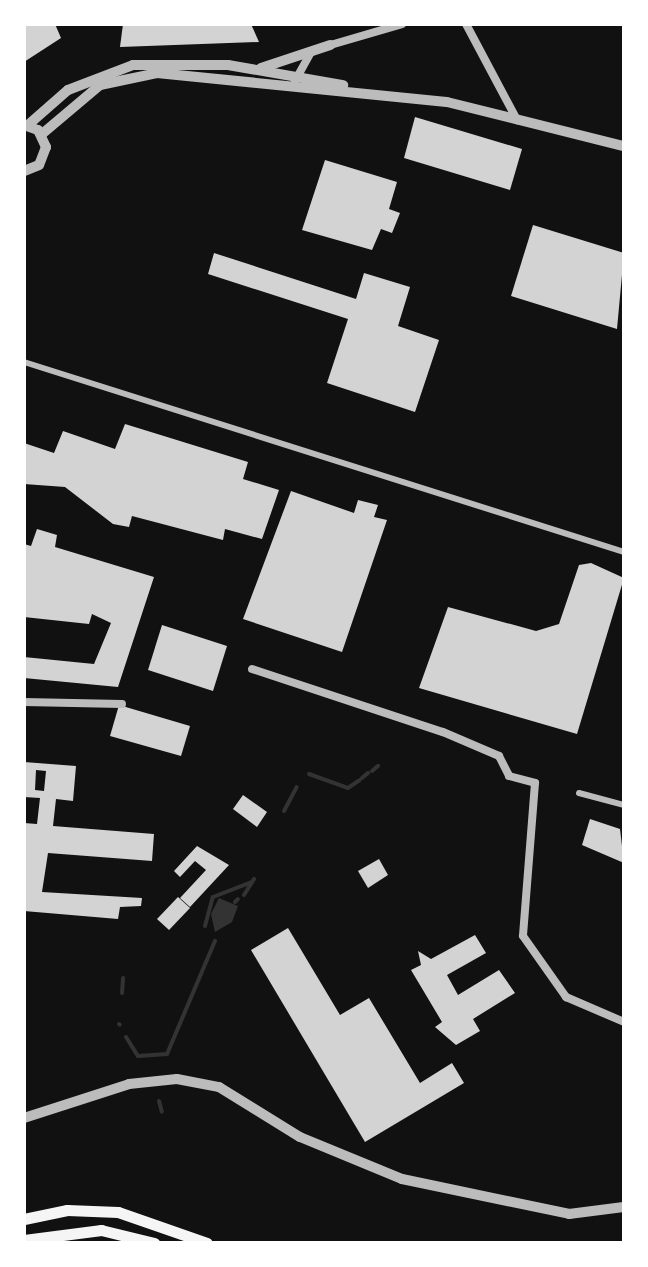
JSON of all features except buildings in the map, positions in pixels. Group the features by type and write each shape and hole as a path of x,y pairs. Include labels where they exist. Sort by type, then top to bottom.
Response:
{"main road":[{"path":"24,1219 67,1210 118,1212 207,1243"},
{"path":"24,1240 101,1230 154,1243"}],"street":[{"path":"258,69 402,24"},
{"path":"466,24 517,121"},
{"path":"294,85 304,58 330,45"},
{"path":"42,134 26,125 68,90 119,67 184,62 297,73 368,92 624,146"},
{"path":"24,171 43,160 42,134 82,95 121,79 157,73 368,92"},
{"path":"24,362 624,552"},
{"path":"252,669 443,732 499,756 509,776 535,783 523,936 566,997 624,1022"},
{"path":"24,702 122,704"},
{"path":"579,793 624,805"},
{"path":"24,1118 129,1084 177,1079 219,1087 300,1137 402,1179 569,1214 624,1207"}],"shaded area":[{"path":"219,898 238,906 232,922 215,932 211,914"}],"waterway":[{"path":"372,771 378,766"},
{"path":"362,778 368,773"},
{"path":"309,774 348,788 360,780"},
{"path":"284,811 297,787"},
{"path":"244,895 254,879"},
{"path":"205,926 213,897 252,882"},
{"path":"235,902 238,899"},
{"path":"126,1037 138,1056 167,1054 215,941"},
{"path":"122,993 123,978"},
{"path":"159,1101 162,1112"}]}
